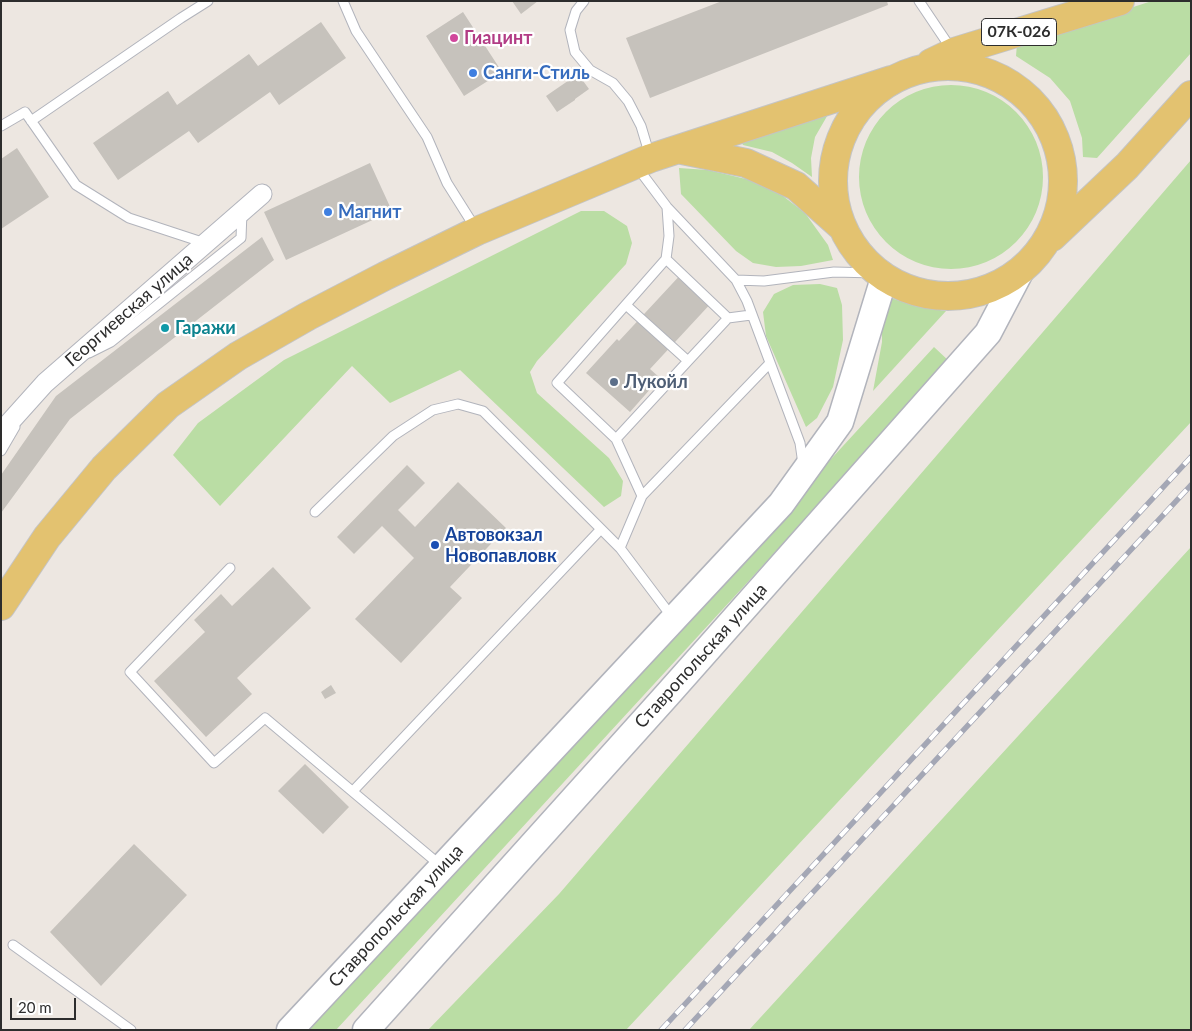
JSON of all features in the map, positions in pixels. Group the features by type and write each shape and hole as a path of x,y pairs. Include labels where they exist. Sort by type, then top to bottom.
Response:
{"main road":[{"name":"07К-026","path":"920,68 954,52 1120,1"},
{"path":"1,606 47,537 104,468 168,405 238,356 385,276 477,231 643,162 891,80 920,68 950,65 980,70 1008,82 1031,101 1049,125 1060,154 1064,183 1059,213 1047,241"},
{"path":"891,80 864,101 845,128 834,160 833,193 841,226 856,252 880,275 910,291 938,297 968,296 996,287 1020,272 1035,258 1047,241 1127,166 1191,96"},
{"path":"680,150 746,163 796,186 841,226"},
{"name":"Ставропольская улица","path":"366,1030 988,333 1020,272"},
{"name":"Ставропольская улица","path":"290,1030 780,504 840,422 880,275"}],"street":[{"name":"Георгиевская улица","path":"1,432 45,383 262,194"}],"lane":[{"path":"31,121 208,1"},
{"path":"343,1 356,31 427,137 448,183 477,231"},
{"path":"584,1 576,11 570,30 575,52 590,70 613,83 628,102 641,126 643,162 667,207 736,280 747,301 800,443 804,472"},
{"path":"919,1 954,52"},
{"path":"926,1 932,19"},
{"path":"1,126 25,112 76,184 129,218 205,243"},
{"path":"642,496 616,439 557,383 666,259 670,236 667,207"},
{"path":"69,363 111,342 242,238 242,212"},
{"path":"666,259 728,318"},
{"path":"736,280 764,282 834,272 880,275"},
{"path":"626,305 688,361"},
{"path":"616,439 728,318 751,315"},
{"path":"620,548 642,496 770,363"},
{"path":"1,451 32,398"},
{"path":"316,512 393,436 433,410 458,404 483,411 620,548 673,619"},
{"path":"353,791 601,529"},
{"path":"230,568 130,672 214,763 264,718 442,867"},
{"path":"13,945 131,1030"}],"green space":[{"path":"1152,1 1191,1 1191,53 1097,158 1083,157 1082,138 1070,101 1050,78 1016,56 1017,44"},
{"path":"951,85 969,87 986,92 1016,112 1036,142 1041,159 1043,177 1041,195 1036,212 1016,242 986,262 969,267 951,269 933,267 916,262 886,242 866,212 861,195 859,177 861,159 866,142 886,112 916,92 933,87"},
{"path":"830,111 815,137 811,158 812,177 772,152 743,145 739,138"},
{"path":"1191,160 1191,422 626,1030 428,1030 559,894"},
{"path":"679,168 708,170 746,179 779,193 805,213 828,245 833,260 801,266 776,267 753,263 736,251 681,194"},
{"path":"581,211 604,211 627,226 632,243 626,264 537,361 530,372 537,393 609,458 623,481 621,496 604,507 460,370 390,403 352,366 220,506 173,455 198,423 284,360"},
{"path":"820,284 837,288 842,305 843,340 833,387 817,418 806,427 766,336 763,312 774,294 793,285"},
{"path":"882,295 915,306 946,311 873,391 882,342"},
{"path":"934,347 950,362 336,1030 306,1030"},
{"path":"1191,547 1191,1030 749,1030"}],"building":[{"path":"512,1 538,1 521,14"},
{"path":"722,1 887,1 888,5 650,98 626,38"},
{"path":"463,12 502,72 464,96 426,36"},
{"path":"321,22 346,58 279,105 270,92 198,143 189,131 118,180 93,143 168,91 177,105 249,54 258,66"},
{"path":"578,74 589,89 557,112 546,96"},
{"path":"17,148 49,197 1,229 1,159"},
{"name":"Магнит","path":"370,163 392,211 286,260 264,212"},
{"name":"Гаражи","path":"262,237 274,260 70,419 1,513 1,475 56,396"},
{"path":"684,271 714,300 650,369 660,378 630,412 586,373 617,339 619,341"},
{"path":"407,465 425,483 398,510 415,527 458,482 506,528 450,587 462,598 401,663 355,619 414,558 382,526 354,554 337,537"},
{"path":"273,567 311,608 237,678 252,694 206,737 154,681 205,632 194,620 221,594 232,606"},
{"path":"331,685 336,693 325,699 321,692"},
{"path":"305,764 349,807 323,834 278,791"},
{"path":"134,844 187,895 101,986 50,932"}],"railway":[{"path":"661,1030 1191,457"},
{"path":"685,1030 1191,485"}],"place":[{"name":"Гиацинт","path":"454,38"},
{"name":"Санги-Стиль","path":"473,73"},
{"name":"Магнит","path":"328,212"},
{"name":"Гаражи","path":"165,328"},
{"name":"Лукойл","path":"614,382"},
{"name":"Автовокзал Новопавловк","path":"435,545"}]}
